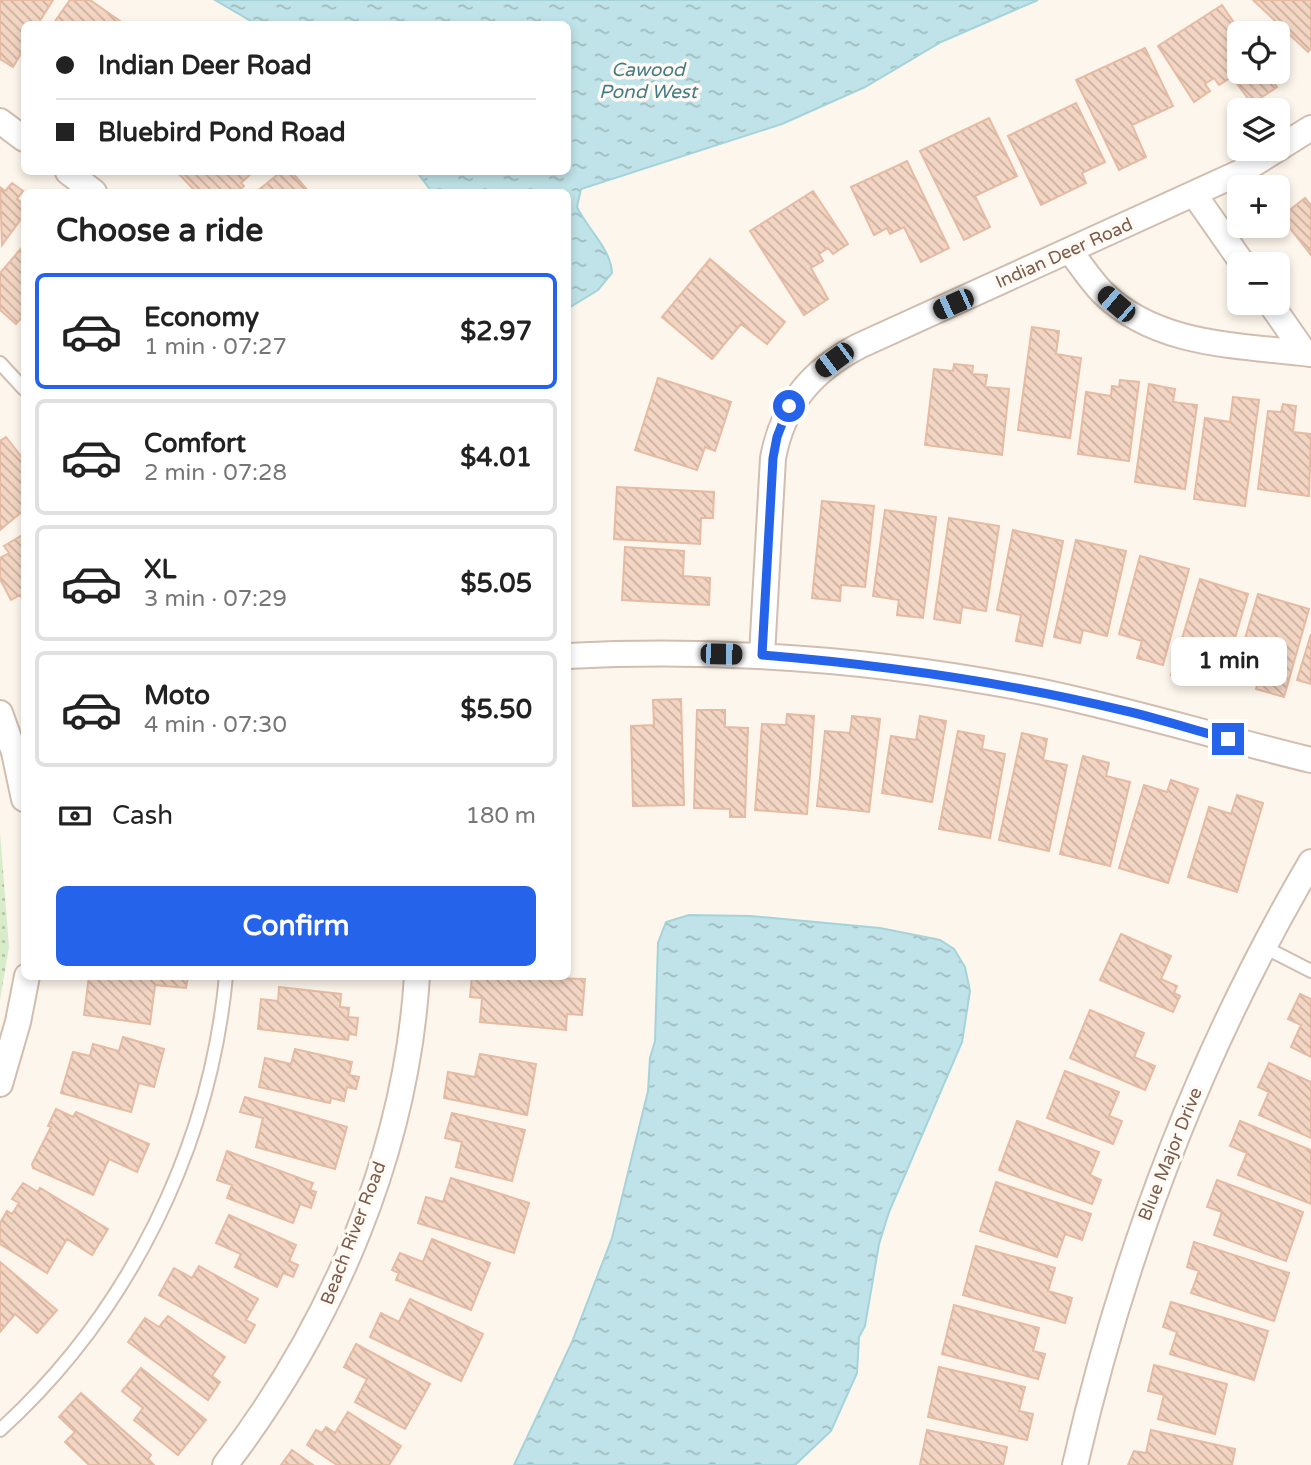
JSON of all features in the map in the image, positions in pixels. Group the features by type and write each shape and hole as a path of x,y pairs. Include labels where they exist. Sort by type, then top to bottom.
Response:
{"street":[{"path":"0,121 21,137"},
{"name":"Indian Deer Road","path":"762,655 773,458 782,421 799,392 847,352 1194,194 1263,160 1311,128"},
{"path":"72,175 90,189"},
{"path":"1194,194 1235,252"},
{"path":"1070,251 1102,292 1130,314 1154,326 1194,340 1308,354"},
{"path":"1279,315 1308,354"},
{"path":"571,656 762,655 880,665 996,683 1129,711 1311,760"},
{"path":"0,713 19,751 21,770"},
{"name":"Blue Major Drive","path":"1075,1465 1112,1317 1143,1220 1211,1053 1264,947 1311,862"},
{"path":"0,1084 18,1022 26,980"},
{"name":"Beach River Road","path":"225,1465 303,1349 350,1251 395,1113 413,1027 417,980"}],"lane":[{"path":"0,363 21,385"},
{"path":"1264,947 1311,971"},
{"path":"0,1430 31,1401 95,1323 130,1271 157,1219 185,1154 208,1082 223,1013 226,980"}],"green space":[{"path":"0,832 9,947 0,1000"}],"water":[{"name":"Cawood Pond West","path":"215,0 1038,0 941,42 865,87 782,124 581,189 577,207 608,256 612,273 598,290 571,307 571,189 430,189 419,175 571,175 571,21 251,21"},
{"path":"689,915 750,916 880,928 940,940 954,949 965,967 970,991 962,1042 889,1212 879,1244 865,1326 859,1337 857,1373 831,1431 795,1465 514,1465 572,1342 612,1238 648,1091 650,1058 655,1041 658,943 666,922"}],"building":[{"path":"0,0 53,0 40,21 21,21 21,53 13,67 0,59"},
{"path":"70,0 90,0 120,21 55,21"},
{"path":"1253,0 1311,0 1311,48 1308,52 1290,35 1290,21 1275,21"},
{"path":"1222,5 1233,21 1227,21 1227,80 1219,85 1214,78 1205,84 1210,91 1194,102 1158,46"},
{"path":"1145,48 1173,106 1132,125 1146,157 1119,170 1076,80"},
{"path":"1237,84 1275,84 1277,87 1261,98 1248,98"},
{"path":"1076,103 1105,162 1082,173 1086,183 1041,205 1008,136"},
{"path":"989,118 1017,176 975,196 990,227 964,240 920,151"},
{"path":"907,161 949,248 921,262 904,227 890,234 887,228 874,235 851,187"},
{"path":"180,175 250,175 241,183 244,186 241,189 193,189"},
{"path":"277,175 295,175 306,189 260,189"},
{"path":"12,183 21,190 17,199 21,202 21,219 2,245 0,187 5,191"},
{"path":"813,191 848,244 833,254 828,248 819,254 823,261 811,268 828,299 804,315 750,231"},
{"path":"1305,198 1311,205 1311,255 1290,228 1290,210"},
{"path":"21,248 21,318 16,324 0,310 0,273"},
{"path":"710,259 785,322 767,344 741,324 712,359 662,317"},
{"path":"1032,327 1059,331 1056,354 1081,358 1070,438 1018,430"},
{"path":"954,364 973,366 972,374 987,375 985,387 1009,389 1002,455 925,445 934,369 953,371"},
{"path":"658,378 731,402 715,451 705,447 697,470 635,450"},
{"path":"1120,380 1139,382 1129,461 1078,454 1086,392 1111,396 1112,386 1119,387"},
{"path":"1149,384 1175,389 1173,402 1197,405 1185,489 1135,482"},
{"path":"1233,397 1259,400 1245,506 1194,499 1205,418 1230,422"},
{"path":"1283,404 1296,406 1293,432 1311,434 1309,496 1258,489 1268,411 1281,412"},
{"path":"6,437 21,456 21,512 0,530 0,441"},
{"path":"617,487 714,492 713,518 701,518 700,544 614,539"},
{"path":"822,501 874,506 865,587 841,585 840,601 812,598"},
{"path":"885,510 936,517 923,618 897,615 899,600 873,596"},
{"path":"949,518 999,526 986,611 962,607 960,623 934,619"},
{"path":"1013,530 1063,541 1042,646 1016,641 1021,615 997,610"},
{"path":"21,536 21,597 11,600 0,579 0,558 9,553 4,546"},
{"path":"1076,540 1126,551 1107,636 1083,630 1080,643 1054,637"},
{"path":"625,547 684,551 683,576 710,578 709,605 622,600"},
{"path":"1140,556 1189,569 1163,665 1137,658 1142,641 1119,634"},
{"path":"1200,579 1248,594 1227,665 1204,658 1197,682 1171,675"},
{"path":"1258,594 1309,609 1284,697 1256,689 1261,673 1237,666"},
{"path":"1311,634 1311,684 1297,680"},
{"path":"681,699 684,805 633,806 631,726 654,725 653,700"},
{"path":"697,710 725,710 725,727 748,728 745,817 730,817 730,809 694,808"},
{"path":"787,714 814,716 807,814 755,810 762,724 786,725"},
{"path":"852,716 880,719 869,812 817,806 825,731 850,733"},
{"path":"920,716 946,721 932,802 882,793 891,736 916,740"},
{"path":"958,731 984,736 982,749 1005,754 990,838 939,829"},
{"path":"1022,733 1047,739 1043,760 1067,765 1049,851 999,840"},
{"path":"1083,756 1109,763 1106,776 1130,782 1110,866 1060,854"},
{"path":"1171,780 1198,789 1168,883 1119,868 1144,785 1167,792"},
{"path":"1237,795 1263,803 1237,892 1188,877 1209,807 1231,814"},
{"path":"1121,934 1171,956 1161,979 1177,986 1174,993 1180,996 1173,1012 1100,980"},
{"path":"585,979 582,1015 567,1014 566,1030 480,1022 482,998 470,997 472,980"},
{"path":"88,980 187,980 186,988 155,985 150,1024 84,1015"},
{"path":"279,987 341,994 340,1007 349,1008 348,1017 358,1018 356,1035 349,1034 348,1040 258,1029 261,999 278,1001"},
{"path":"1300,994 1311,999 1311,1057 1291,1047 1301,1025 1288,1019"},
{"path":"1090,1010 1144,1033 1134,1057 1155,1066 1145,1090 1070,1058"},
{"path":"123,1037 164,1049 154,1087 139,1083 131,1112 61,1093 73,1052 90,1056 93,1044 119,1051"},
{"path":"295,1049 352,1062 349,1075 359,1077 356,1089 347,1087 344,1101 331,1098 330,1103 259,1087 265,1058 291,1064"},
{"path":"480,1054 536,1064 527,1115 444,1098 448,1072 475,1077"},
{"path":"1269,1063 1311,1082 1311,1138 1259,1115 1269,1092 1258,1087"},
{"path":"1065,1071 1119,1092 1109,1116 1122,1121 1113,1144 1047,1118"},
{"path":"245,1097 347,1127 335,1169 256,1147 263,1118 240,1112"},
{"path":"56,1109 73,1117 76,1112 149,1144 137,1172 109,1159 93,1195 33,1168 32,1164 51,1127 48,1126"},
{"path":"452,1113 525,1130 512,1181 456,1167 462,1142 445,1138"},
{"path":"1017,1121 1099,1152 1090,1175 1101,1180 1092,1204 999,1170"},
{"path":"1240,1121 1311,1150 1311,1204 1238,1175 1247,1153 1230,1146"},
{"path":"227,1151 313,1183 310,1190 316,1192 311,1208 300,1204 293,1223 227,1198 232,1185 217,1180"},
{"path":"451,1178 529,1203 514,1253 418,1223 426,1197 443,1202"},
{"path":"1217,1180 1303,1212 1286,1261 1214,1235 1222,1212 1207,1207"},
{"path":"996,1182 1091,1214 1082,1240 1065,1234 1057,1257 980,1231"},
{"path":"23,1183 38,1192 40,1188 108,1229 92,1255 67,1239 47,1273 0,1244 0,1223 7,1211 12,1214 19,1203 12,1199"},
{"path":"229,1215 296,1245 289,1261 298,1265 293,1277 283,1273 277,1287 235,1267 241,1254 216,1243"},
{"path":"432,1239 490,1263 471,1310 396,1280 399,1273 392,1270 400,1253 423,1262"},
{"path":"1194,1242 1289,1273 1274,1321 1191,1293 1199,1271 1187,1267"},
{"path":"976,1246 1055,1268 1048,1291 1072,1298 1065,1323 963,1295"},
{"path":"0,1262 57,1310 37,1333 15,1314 0,1332"},
{"path":"199,1266 258,1299 246,1320 255,1325 245,1343 159,1295 174,1268 192,1278"},
{"path":"410,1299 483,1334 461,1381 370,1337 381,1313 399,1322"},
{"path":"1171,1302 1268,1331 1254,1380 1170,1354 1177,1332 1163,1327"},
{"path":"954,1305 1039,1328 1033,1351 1045,1354 1038,1379 942,1354"},
{"path":"168,1316 225,1357 212,1376 220,1382 208,1400 128,1342 145,1318 159,1327"},
{"path":"356,1344 430,1384 405,1429 355,1402 367,1379 344,1367"},
{"path":"1154,1365 1227,1384 1215,1434 1158,1419 1164,1395 1148,1391"},
{"path":"939,1367 1025,1387 1019,1411 1033,1414 1027,1440 928,1417"},
{"path":"141,1368 206,1420 178,1455 134,1420 143,1408 122,1391"},
{"path":"81,1393 151,1455 148,1459 154,1465 89,1465 65,1442 75,1432 59,1417"},
{"path":"348,1412 401,1446 389,1465 337,1465 307,1445 316,1430 322,1433 326,1427 335,1433"},
{"path":"927,1430 1007,1447 1003,1465 920,1465"},
{"path":"1151,1430 1235,1449 1232,1465 1128,1465 1134,1451 1146,1453"},
{"path":"292,1450 313,1465 281,1465"}],"route":[{"path":"789,406 777,437 773,458 762,655 880,665 996,683 1129,711 1228,739"}]}
